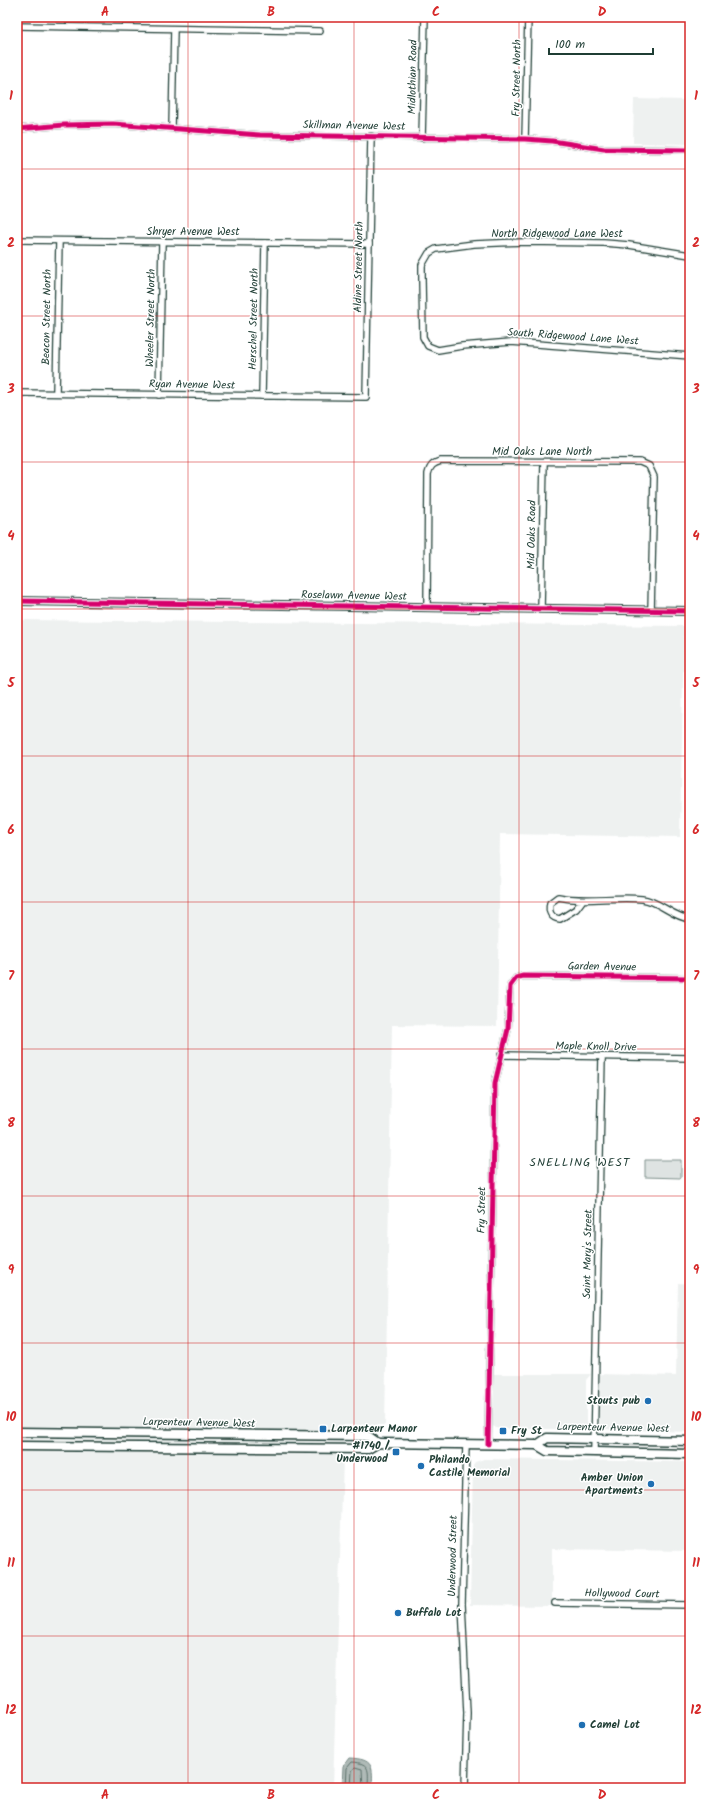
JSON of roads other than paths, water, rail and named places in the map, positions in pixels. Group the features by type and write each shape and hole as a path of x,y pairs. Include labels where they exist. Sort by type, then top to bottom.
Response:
{"main road":[{"name":"Larpenteur Avenue West","path":"17,1432 368,1436 378,1443"},
{"path":"165,1434 165,1448"},
{"name":"Larpenteur Avenue West","path":"537,1445 547,1438 690,1441"},
{"name":"Larpenteur Avenue West","path":"17,1446 368,1449 378,1443 488,1444 537,1445 547,1451 690,1454"}],"street":[{"name":"Midlothian Road","path":"422,138 425,17"},
{"name":"Fry Street North","path":"525,139 528,17"},
{"path":"17,26 320,31"},
{"path":"172,128 174,29"},
{"name":"Skillman Avenue West","path":"17,129 100,123 260,135 525,139 552,141 604,149 690,150"},
{"name":"Aldine Street North","path":"366,397 371,136"},
{"name":"Shryer Avenue West","path":"17,240 369,244"},
{"name":"Beacon Street North","path":"56,393 59,240"},
{"name":"Wheeler Street North","path":"159,395 162,242"},
{"name":"Herschel Street North","path":"262,396 265,242"},
{"name":"North Ridgewood Lane West","path":"422,280 422,265 429,253 436,249 474,244 524,242 604,243 629,245 690,255"},
{"name":"South Ridgewood Lane West","path":"422,280 423,337 428,346 438,350 462,346 511,342 690,356"},
{"name":"Ryan Avenue West","path":"17,393 366,397"},
{"name":"Mid Oaks Lane North","path":"427,607 428,474 430,467 436,462 640,462 645,463 652,470 654,477 650,611"},
{"name":"Mid Oaks Road","path":"541,609 544,462"},
{"name":"Roselawn Avenue West","path":"17,601 690,611"},
{"path":"582,900 576,909 560,919 552,916 550,912 550,903 558,897 582,900 643,899 659,904 679,917 690,919"},
{"name":"Garden Avenue","path":"514,980 523,976 690,978"},
{"name":"Fry Street","path":"488,1444 494,1101 496,1073 508,1029 510,986 514,980"},
{"name":"Maple Knoll Drive","path":"501,1055 690,1058"},
{"name":"Saint Mary's Street","path":"594,1452 602,1057"},
{"name":"Underwood Street","path":"465,1788 467,1713 462,1604 466,1444"},
{"name":"Hollywood Court","path":"555,1602 690,1605"}],"water":[{"path":"349,1758 368,1762 372,1769 372,1788 342,1788 343,1766"}],"place":[{"name":"Stouts pub","path":"648,1401"},
{"name":"Larpenteur Manor","path":"323,1429"},
{"name":"Fry St","path":"503,1431"},
{"name":"#1740 / Underwood","path":"396,1452"},
{"name":"Philando Castile Memorial","path":"421,1466"},
{"name":"Amber Union Apartments","path":"651,1484"},
{"name":"Buffalo Lot","path":"398,1613"},
{"name":"Camel Lot","path":"582,1725"}],"district":[{"name":"SNELLING WEST","path":"580,1162"}]}
